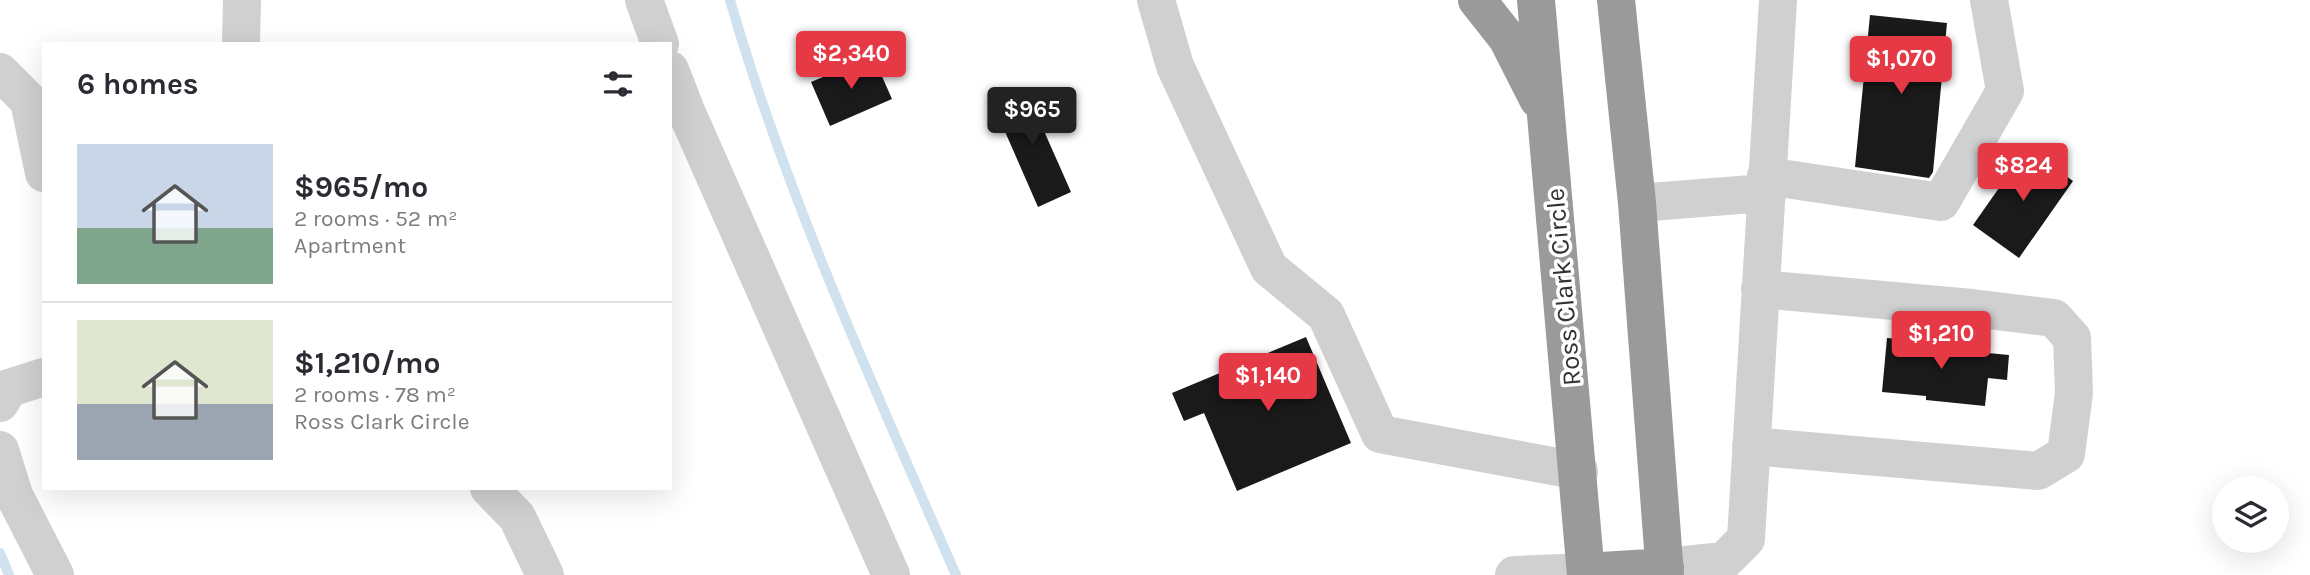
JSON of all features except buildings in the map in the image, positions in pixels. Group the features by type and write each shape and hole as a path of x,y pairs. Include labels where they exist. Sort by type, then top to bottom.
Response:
{"highway":[{"path":"1477,0 1507,38 1548,117"},
{"name":"Ross Clark Circle","path":"1536,0 1586,573"},
{"path":"1586,573 1665,571 1637,203 1616,0"}],"lane":[{"path":"241,42 242,0"},
{"path":"644,0 659,42"},
{"path":"1156,0 1175,65 1269,268 1326,315 1380,434 1579,471"},
{"path":"1665,571 1724,561 1746,539 1778,0"},
{"path":"1637,203 1766,184 1941,202 2005,90 1989,0"},
{"path":"0,72 29,101 42,163"},
{"path":"672,75 891,575"},
{"path":"1751,446 2038,471 2066,454 2074,393 2072,338 2053,318 1760,289"},
{"path":"0,403 9,388 42,378"},
{"path":"0,450 14,495 55,575"},
{"path":"491,490 517,517 545,575"},
{"path":"1514,575 1586,573"}],"waterway":[{"path":"730,0 753,74 805,219 863,363 956,575"},
{"path":"0,553 9,575"}]}
